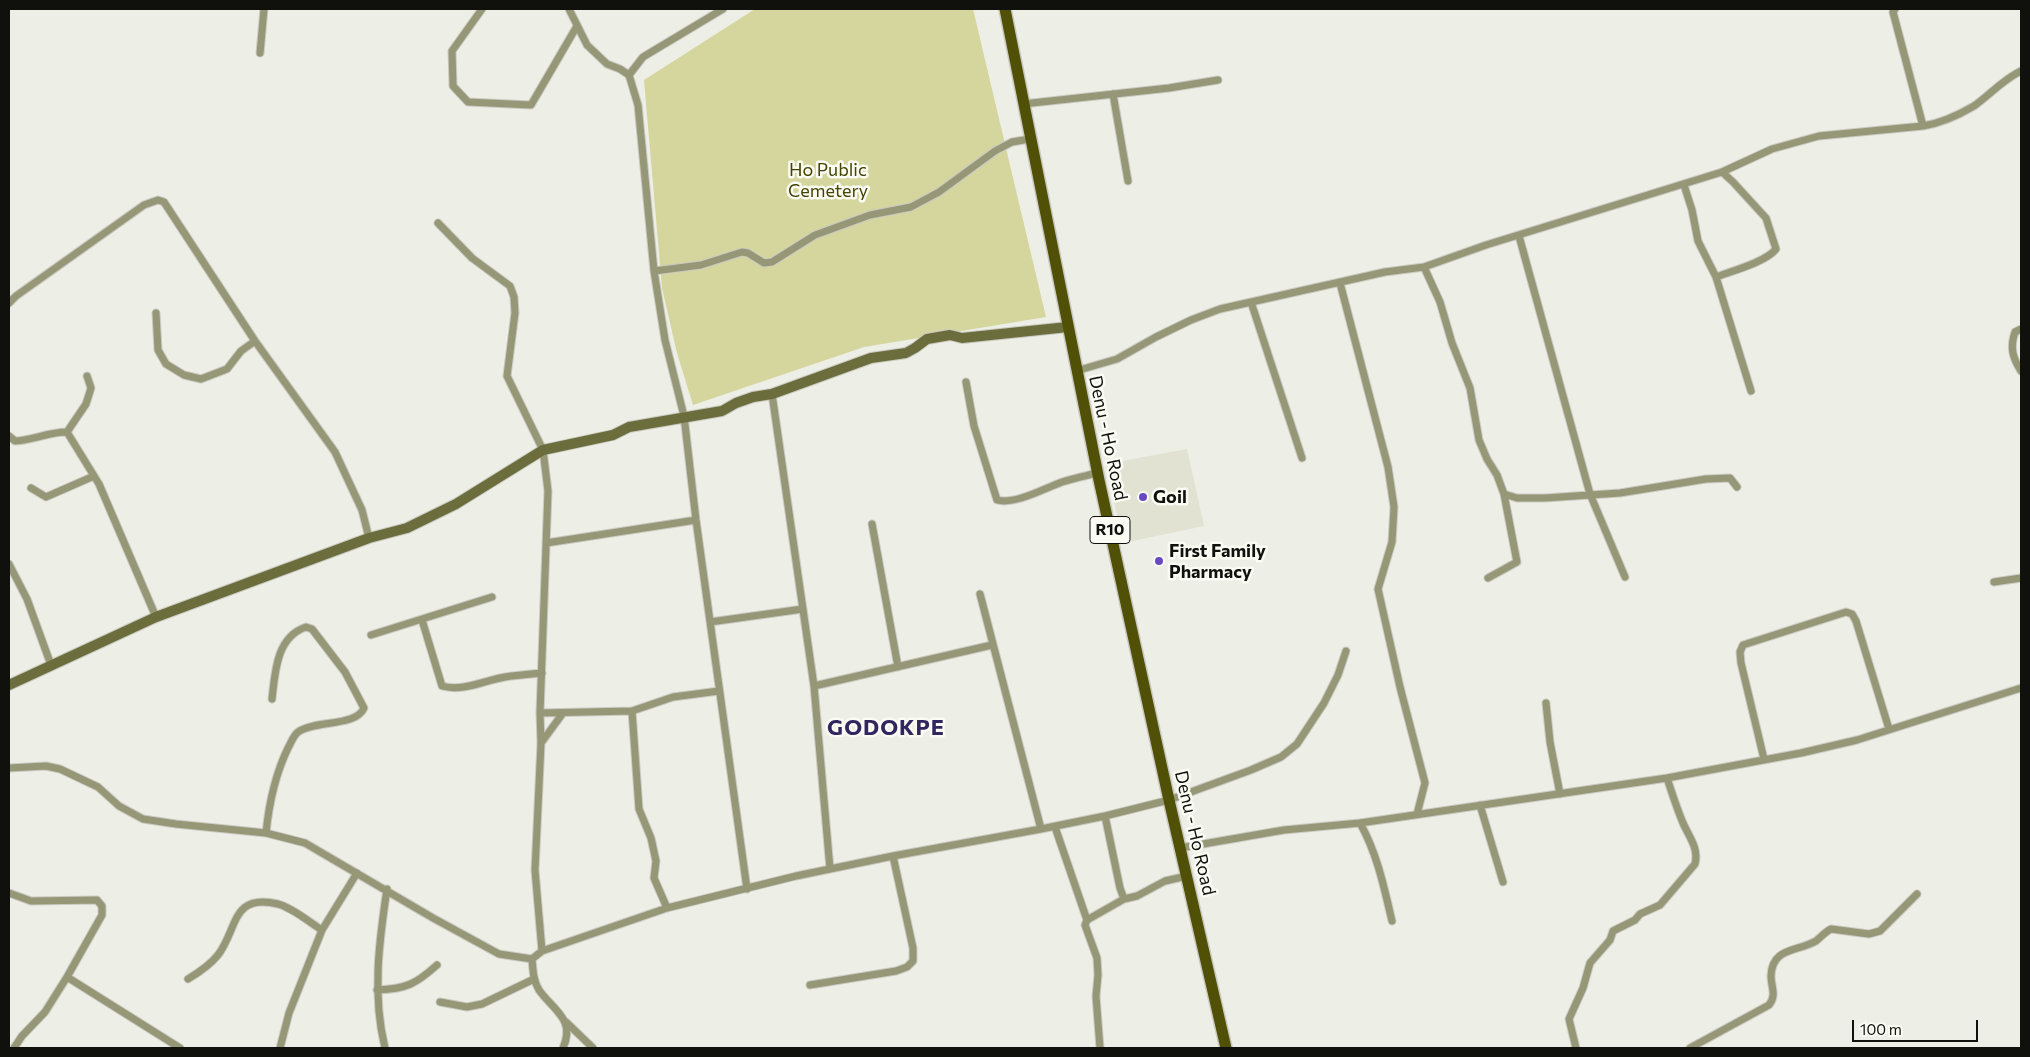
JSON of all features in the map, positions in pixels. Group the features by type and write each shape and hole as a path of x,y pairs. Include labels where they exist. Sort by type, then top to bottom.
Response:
{"main road":[{"name":"Denu - Ho Road","path":"1005,9 1097,473 1168,800 1226,1048"}],"street":[{"path":"260,53 264,9"},
{"path":"482,9 452,52 453,86 468,102 531,105 577,26"},
{"path":"569,9 587,45 607,64 629,75 638,104 654,271 665,340 684,416 696,520 747,889"},
{"path":"629,75 643,57 723,9"},
{"path":"1893,10 1923,126"},
{"path":"1076,371 1117,359 1156,336 1190,320 1220,310 1386,272 1424,267 1486,245 1684,185 1722,172 1772,149 1819,136 1943,123 1974,105 1996,86 2021,71"},
{"path":"1023,104 1169,88 1218,80"},
{"path":"1113,94 1128,181"},
{"path":"654,271 701,265 742,252 748,253 764,263 772,262 815,235 870,215 911,207 939,192 995,151 1012,142 1030,139"},
{"path":"1716,277 1772,254 1776,249 1766,218 1722,172"},
{"path":"1684,185 1692,210 1698,241 1716,277 1752,391"},
{"path":"9,303 24,290 144,205 158,200 164,202 255,341 335,452 362,510 369,538"},
{"path":"438,223 472,258 510,286 514,297 515,312 507,376 543,450 548,491 540,713 541,743 535,870 542,952"},
{"path":"1519,236 1590,494 1625,577"},
{"path":"1424,267 1440,302 1452,343 1470,388 1479,440 1487,459 1497,475 1504,494 1517,562 1488,578"},
{"path":"1340,283 1388,467 1394,507 1392,542 1378,589 1400,687 1425,783 1417,814"},
{"path":"1251,302 1302,458"},
{"path":"156,314 158,350 166,364 184,376 201,379 227,369 241,351 255,341"},
{"path":"9,684 156,617 369,538 407,528 456,504 543,450 613,435 629,426 722,411 753,397 772,394 871,358 906,353 927,339 950,335 962,338 1068,327"},
{"path":"2021,329 2016,332 2011,343 2014,357 2021,371"},
{"path":"67,432 86,404 91,388 87,376"},
{"path":"966,382 974,426 997,500 1003,501 1033,494 1066,481 1097,473"},
{"path":"772,394 814,686 830,869"},
{"path":"9,436 15,441 54,432 67,432"},
{"path":"67,432 94,476 156,617"},
{"path":"31,488 46,496 94,476"},
{"path":"1504,494 1526,498 1620,493 1706,479 1730,478 1737,487"},
{"path":"546,543 696,520"},
{"path":"872,524 898,667"},
{"path":"9,564 27,599 51,665"},
{"path":"1994,582 2021,578"},
{"path":"980,594 1041,830"},
{"path":"371,635 492,597"},
{"path":"710,622 803,609"},
{"path":"1764,759 1741,662 1740,652 1743,645 1846,612 1852,614 1856,621 1889,729"},
{"path":"422,620 442,686 450,688 470,686 505,677 542,673"},
{"path":"266,833 269,807 280,766 296,734 308,726 356,717 362,713 364,708 345,672 312,629 306,627 298,629 287,638 276,664 272,699"},
{"path":"814,686 992,644"},
{"path":"9,768 46,766 60,769 98,787 119,806 143,818 176,824 266,833 305,843 387,889 433,918 499,954 532,959 542,952 667,908 830,869 1041,830 1105,816 1168,800 1251,770 1289,752 1305,734 1338,675 1346,651"},
{"path":"1180,848 1284,830 1360,823 1667,778 1857,740 2021,688"},
{"path":"540,713 632,711 673,697 719,691"},
{"path":"1546,703 1550,742 1560,794"},
{"path":"632,711 638,809 651,838 656,861 654,878 667,908"},
{"path":"541,743 563,713"},
{"path":"1576,1048 1569,1019 1583,988 1590,964 1610,940 1613,931 1635,920 1640,914 1660,905 1695,864 1696,858 1693,842 1683,824 1667,778"},
{"path":"1480,805 1503,882"},
{"path":"1105,816 1124,899"},
{"path":"1360,823 1376,860 1392,921"},
{"path":"1055,826 1087,920 1085,926 1097,958 1096,996 1100,1048"},
{"path":"810,985 896,971 907,967 913,961 913,948 894,856"},
{"path":"275,1048 280,1045 307,963 322,930 357,873"},
{"path":"1087,920 1124,899 1137,896 1165,881 1187,876"},
{"path":"385,1048 380,1029 377,990 380,936 387,889"},
{"path":"9,893 31,901 97,900 102,906 102,915 67,977 45,1012 22,1036 14,1048"},
{"path":"1690,1048 1770,1005 1774,993 1771,978 1772,964 1784,952 1817,940 1831,929 1869,934 1880,931 1917,894"},
{"path":"188,979 198,973 218,954 244,906 255,903 279,904 322,930"},
{"path":"532,959 534,979 539,989 566,1022 593,1048"},
{"path":"377,990 405,987 420,981 437,964"},
{"path":"67,977 180,1048"},
{"path":"440,1002 466,1007 482,1004 534,979"},
{"path":"563,1048 566,1042 566,1022"}],"shaded area":[{"path":"1187,449 1204,526 1123,543 1106,464"}],"green space":[{"name":"Ho Public Cemetery","path":"755,9 973,9 1046,317 864,347 693,405 677,353 662,288 644,80"}],"place":[{"name":"Goil","path":"1143,497"},
{"name":"First Family Pharmacy","path":"1159,561"}],"district":[{"name":"GODOKPE","path":"886,728"}]}
